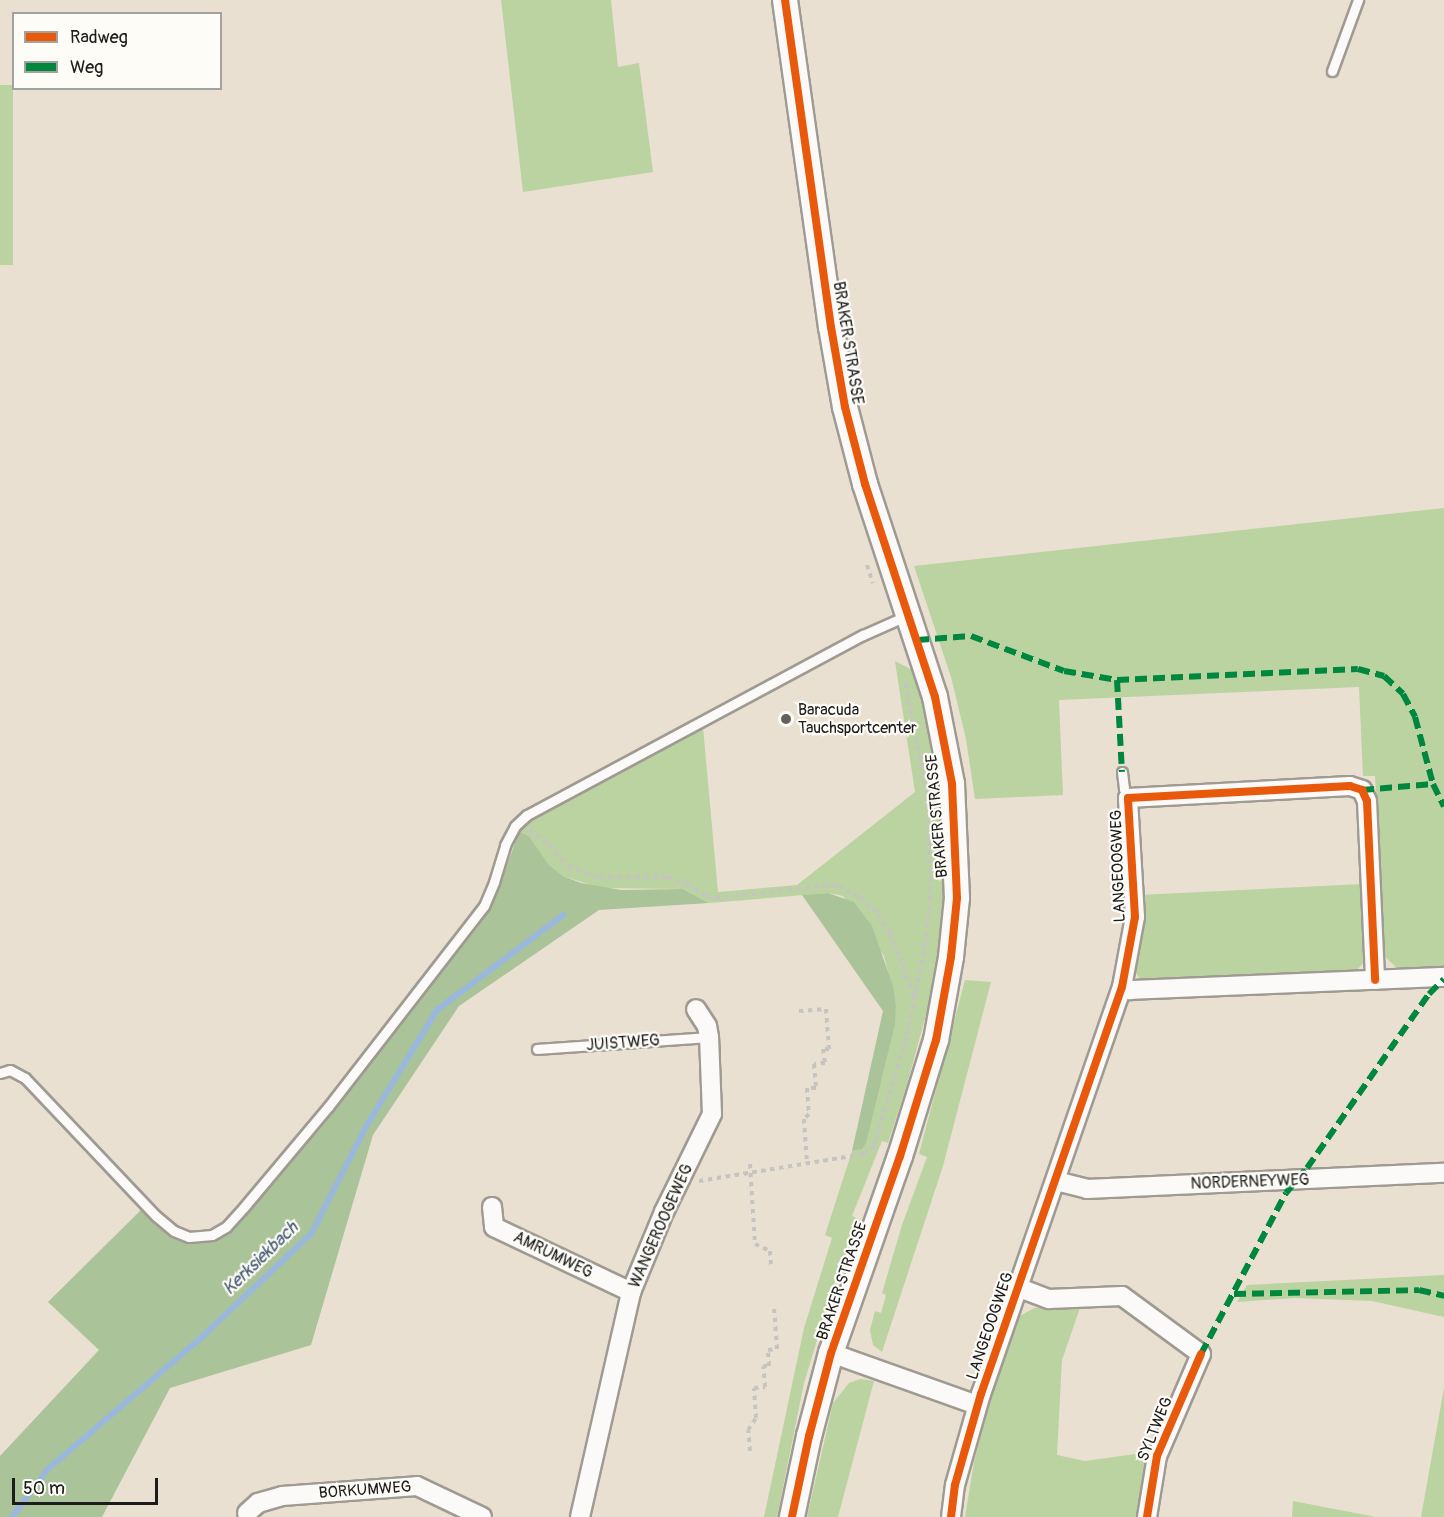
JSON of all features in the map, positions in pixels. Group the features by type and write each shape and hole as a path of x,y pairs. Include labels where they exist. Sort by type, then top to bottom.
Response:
{"main road":[{"name":"BRAKER STRASSE","path":"785,0 844,407 865,484 935,697 952,784 957,898 951,957 936,1040 900,1156 831,1353 809,1436 792,1517"}],"street":[{"name":"LANGEOOGWEG","path":"831,1353 977,1405 1122,987 1135,917 1128,798 1350,786 1362,790 1367,801 1375,980"},
{"path":"1122,987 1130,990 1444,977"},
{"name":"WANGEROOGEWEG","path":"580,1517 631,1292 649,1244 712,1114 709,1037 707,1026 696,1010"},
{"name":"NORDERNEYWEG","path":"1056,1181 1087,1189 1444,1173"},
{"name":"AMRUMWEG","path":"492,1207 494,1227 631,1292"},
{"name":"SYLTWEG","path":"1017,1287 1049,1299 1122,1296 1201,1354 1157,1456 1147,1517"},
{"path":"951,1517 955,1485 977,1405"},
{"name":"BORKUMWEG","path":"247,1513 258,1503 282,1496 417,1486 482,1517"}],"lane":[{"path":"1332,71 1358,0"},
{"path":"0,1073 10,1070 25,1078 156,1216 174,1231 189,1237 212,1235 226,1227 238,1214 328,1107 484,906 505,845 515,826 527,815 546,802 636,758 863,635 909,615"},
{"path":"1122,772 1124,789 1128,798"},
{"name":"JUISTWEG","path":"537,1049 709,1037"}],"path":[{"path":"866,562 876,593"},
{"path":"677,1185 863,1154 874,1146 898,1069 915,998 928,925 930,849 928,803 905,680"},
{"path":"515,826 527,829 536,835 568,866 599,877 667,877 687,884 708,897 839,886 860,897 878,914 890,933 915,998"},
{"path":"799,1011 826,1009 829,1049 823,1049 825,1063 814,1064 816,1088 807,1088 809,1114 804,1119 807,1163"},
{"path":"874,1146 883,1149"},
{"path":"750,1164 754,1244 770,1251 771,1266"},
{"path":"750,1451 748,1430 756,1418 754,1388 765,1388 763,1366 770,1366 768,1350 777,1349 774,1308"}],"green space":[{"path":"501,0 611,0 618,67 639,63 653,172 523,192"},
{"path":"0,85 12,85 13,265 0,265"},
{"path":"1444,508 1444,966 1398,969 1384,956 1375,776 1363,776 1359,687 1059,700 1063,795 975,799 966,739 951,677 914,566"},
{"path":"895,661 916,672 940,784 945,846 944,911 940,951 931,997 888,1143 882,1141 852,1216 860,1220 826,1311 804,1383 777,1517 764,1517 804,1328 832,1238 825,1235 852,1151 862,1149 896,1005 884,956 843,896 828,893 709,903 683,889 600,888 563,876 549,865 529,836 519,831 530,821 703,727 718,892 797,885 915,792"},
{"path":"519,831 529,836 549,865 563,876 581,883 621,890 683,889 709,903 599,910 459,1006 373,1135 311,1345 170,1388 102,1517 0,1517 0,1456 99,1350 48,1302 143,1208 171,1235 196,1242 214,1237 253,1203 332,1109 488,910 497,894"},
{"path":"1363,884 1364,962 1357,970 1347,974 1143,983 1135,972 1140,895"},
{"path":"828,893 854,902 872,926 893,986 896,1005 895,1024 866,1143 862,1149 852,1151 883,1011 802,895"},
{"path":"965,980 991,982 943,1166 882,1352 873,1345 870,1330 875,1311 881,1313 886,1295 882,1293 902,1225 927,1157 919,1154"},
{"path":"1444,1275 1444,1317 1372,1301 1295,1298 1237,1302 1247,1285"},
{"path":"1081,1305 1062,1360 1057,1455 1085,1461 1150,1452 1144,1470 1139,1517 965,1517 974,1462 998,1370 1018,1317 1034,1308"},
{"path":"860,1379 874,1381 838,1517 807,1517 833,1403 849,1383"},
{"path":"1444,1388 1444,1517 1421,1517"},
{"path":"1293,1501 1376,1517 1292,1517"}],"waterway":[{"name":"Kerksiekbach","path":"12,1517 48,1469 203,1336 311,1234 367,1125 437,1010 563,915"}],"marked path":[{"path":"917,640 971,636 1064,671 1117,680 1358,669 1384,676 1403,694 1415,717 1433,784 1444,807"},
{"path":"1117,680 1122,772"},
{"path":"1362,790 1433,784"},
{"path":"1201,1354 1286,1193 1307,1168 1429,994 1444,979"},
{"path":"1234,1294 1419,1290 1444,1296"}],"cycle path":[{"path":"785,0 831,327 845,407 865,484 935,697 952,784 957,898 951,957 936,1040 900,1156 831,1353 809,1436 792,1517"},
{"path":"951,1517 955,1485 981,1394 1122,987 1135,917 1128,798 1350,786 1362,790 1367,801 1375,980"},
{"path":"1147,1517 1157,1456 1201,1354"}],"place":[{"name":"Baracuda Tauchsportcenter","path":"786,719"}]}
